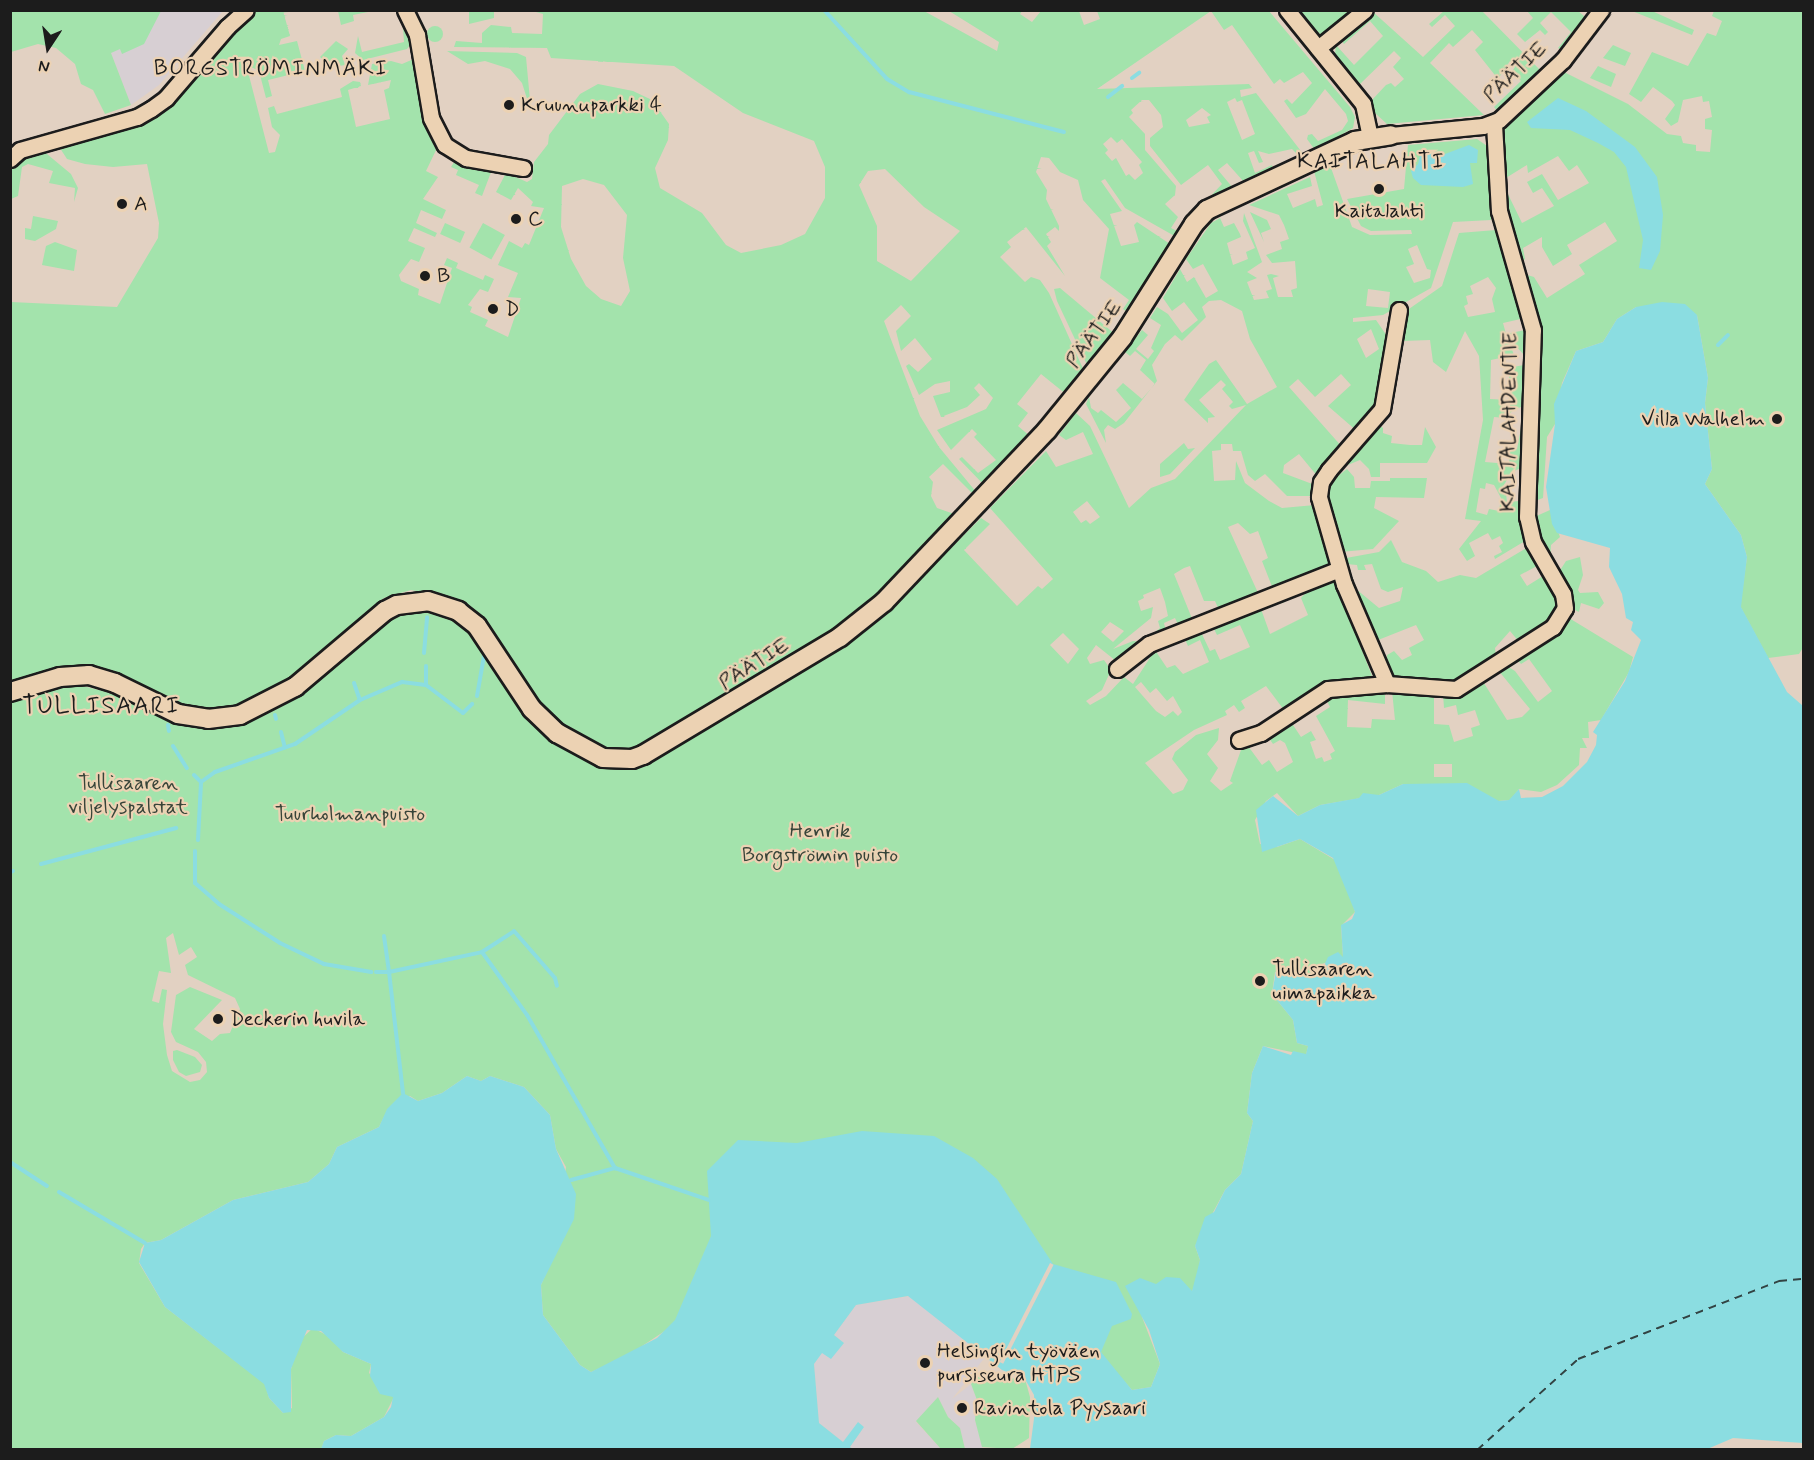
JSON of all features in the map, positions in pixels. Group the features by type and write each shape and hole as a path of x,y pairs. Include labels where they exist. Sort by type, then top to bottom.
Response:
{"street":[{"path":"10,159 20,150 137,117 151,109 166,98 226,27 246,10"},
{"path":"405,10 417,35 431,118 445,145 466,158 524,168"},
{"path":"1287,10 1363,104 1370,137"},
{"path":"1318,48 1365,10"},
{"name":"PÄÄTIE","path":"10,692 60,677 89,675 115,683 178,714 224,718 258,709 295,687 385,611 397,605 428,601 458,611 477,626 532,709 562,738 603,758 632,759 644,755 840,637 884,602 1022,459 1074,397 1122,338 1194,224 1207,210 1314,159 1370,137 1494,123 1558,65 1601,10"},
{"name":"KAITALAHDENTIE","path":"1387,684 1447,690 1464,686 1553,627 1565,608 1563,594 1533,542 1527,517 1533,330 1499,211 1494,123"},
{"path":"1239,740 1261,733 1328,689 1387,684 1338,568 1319,488 1329,470 1382,410 1399,310"},
{"path":"1118,669 1149,644 1338,568"}],"shaded area":[{"path":"114,11 223,11 159,85 131,105 111,53"},
{"path":"911,1296 986,1356 952,1399 971,1384 977,1400 975,1420 983,1449 965,1449 960,1428 948,1417 938,1397 916,1422 941,1449 853,1449 850,1447 864,1427 858,1423 843,1442 819,1423 814,1364 822,1352 831,1358 844,1343 834,1335 856,1305"}],"green space":[{"name":"Henrik Borgströmin puisto","path":"258,10 283,11 290,36 281,39 279,45 297,41 305,71 268,80 272,96 266,98 259,71 246,64 269,153 275,152 280,135 272,127 268,108 274,106 277,114 342,97 340,89 353,81 360,82 361,86 348,90 356,127 390,119 384,90 389,88 391,80 368,85 372,64 391,61 402,64 416,58 426,124 438,146 426,171 438,177 423,199 446,210 442,219 421,210 416,223 437,233 435,237 414,228 408,241 425,248 419,262 411,259 399,275 401,281 419,289 418,295 440,304 452,268 444,265 447,258 458,263 456,268 483,280 485,275 494,279 488,292 480,289 468,305 472,307 470,312 488,320 485,326 508,337 521,298 508,297 518,273 498,265 509,241 522,248 525,243 529,245 544,208 531,206 533,202 518,188 511,200 496,192 506,173 527,182 532,179 534,162 548,144 549,135 580,94 598,84 633,91 652,100 669,124 668,140 655,168 660,188 702,213 726,245 741,253 781,245 805,234 825,198 825,167 814,141 743,113 674,66 551,58 547,48 454,47 456,41 482,43 482,33 491,25 511,27 512,33 542,34 543,14 529,10 924,11 997,51 999,42 949,11 1022,11 1020,14 1032,22 1041,11 1079,11 1084,25 1100,19 1097,11 1211,11 1097,89 1249,84 1252,88 1240,90 1241,97 1256,93 1304,155 1300,157 1292,149 1269,154 1258,151 1263,162 1259,163 1254,151 1248,153 1255,173 1272,165 1273,169 1244,182 1227,163 1218,170 1233,188 1205,202 1222,184 1208,165 1181,185 1150,146 1150,138 1163,127 1161,115 1149,100 1142,100 1131,110 1133,113 1129,117 1145,134 1145,150 1176,186 1175,195 1165,204 1178,217 1171,228 1181,233 1178,238 1125,208 1105,179 1101,181 1122,211 1110,214 1121,246 1139,242 1134,225 1137,222 1173,246 1130,314 1123,309 1129,300 1100,278 1109,229 1083,200 1078,180 1060,172 1049,158 1041,157 1036,172 1047,190 1046,199 1059,226 1059,231 1055,227 1046,234 1051,242 1047,246 1065,276 1026,227 1007,242 1011,247 1000,257 1025,282 1031,277 1040,280 1049,293 1085,373 1067,395 1041,374 1017,404 1028,413 1018,426 1031,437 985,486 959,459 962,457 978,473 996,460 974,437 977,434 972,429 951,450 937,430 986,409 993,398 979,383 974,388 980,395 967,407 941,417 933,396 950,392 950,381 935,384 919,395 906,366 909,364 918,372 932,359 915,338 901,351 896,331 911,316 901,305 884,321 920,416 939,447 977,493 975,496 943,464 929,477 933,482 931,496 937,508 957,515 936,539 948,551 981,518 990,524 964,550 1017,606 1038,586 1042,589 1053,579 990,508 1046,451 1056,467 1093,454 1083,432 1066,440 1059,435 1076,413 1090,426 1129,508 1151,488 1175,479 1246,405 1232,409 1229,406 1233,402 1222,389 1226,385 1221,380 1199,400 1215,417 1208,418 1208,423 1184,400 1209,364 1216,360 1247,404 1277,387 1250,339 1242,311 1221,300 1209,301 1202,307 1206,317 1182,341 1175,335 1165,344 1152,365 1157,381 1155,384 1140,370 1146,360 1135,351 1130,356 1125,352 1142,330 1148,335 1136,349 1148,359 1154,351 1151,348 1161,325 1150,318 1157,307 1168,314 1182,333 1198,320 1184,302 1172,311 1163,298 1180,269 1187,282 1194,277 1206,298 1218,291 1203,264 1193,269 1186,259 1211,223 1220,218 1224,227 1234,223 1240,234 1241,237 1227,243 1233,265 1248,259 1246,252 1255,248 1243,221 1244,213 1262,262 1247,272 1257,278 1247,282 1254,300 1269,298 1266,291 1272,289 1267,275 1271,274 1279,276 1273,278 1278,297 1293,297 1291,290 1297,288 1295,261 1272,263 1266,255 1282,249 1280,242 1289,239 1284,225 1279,215 1249,205 1310,177 1312,186 1287,194 1293,208 1315,199 1317,207 1323,205 1314,171 1330,165 1352,227 1370,235 1412,234 1411,230 1371,231 1361,226 1347,199 1404,189 1408,145 1477,139 1490,148 1491,220 1453,222 1431,288 1383,315 1353,318 1353,322 1376,320 1391,342 1381,404 1358,432 1328,406 1351,385 1341,374 1315,397 1298,379 1289,387 1343,448 1318,477 1299,454 1284,465 1283,473 1315,485 1312,496 1287,496 1265,474 1255,481 1248,475 1241,451 1233,451 1232,444 1221,444 1221,450 1212,451 1214,481 1235,480 1236,461 1245,483 1269,501 1282,508 1315,505 1332,562 1328,567 1273,589 1262,561 1268,558 1258,531 1250,534 1238,523 1228,527 1259,595 1219,610 1215,601 1204,601 1190,566 1174,574 1193,621 1179,627 1175,618 1164,623 1166,632 1156,637 1154,633 1160,628 1158,621 1168,616 1165,602 1160,588 1143,595 1144,598 1138,601 1141,611 1153,607 1151,618 1113,649 1133,641 1143,642 1116,661 1096,645 1087,658 1090,664 1104,660 1111,670 1102,690 1086,701 1090,705 1106,696 1124,677 1133,684 1155,650 1167,668 1175,665 1183,674 1209,662 1200,640 1188,646 1184,637 1200,630 1210,651 1215,649 1220,660 1250,647 1240,625 1217,635 1212,625 1283,595 1285,602 1261,609 1270,634 1308,615 1301,598 1318,580 1334,578 1372,676 1284,710 1266,686 1241,701 1245,708 1239,712 1234,705 1225,711 1227,715 1194,730 1145,763 1173,794 1183,790 1188,780 1172,759 1175,752 1196,735 1219,728 1218,740 1207,754 1218,768 1210,781 1221,791 1233,783 1230,781 1241,750 1248,746 1262,765 1269,760 1277,772 1293,762 1285,743 1280,740 1273,744 1266,734 1291,722 1301,737 1311,731 1316,740 1310,742 1316,759 1322,757 1324,762 1332,759 1330,754 1335,751 1316,716 1330,707 1326,699 1329,694 1385,690 1385,704 1348,700 1347,727 1371,728 1372,719 1395,720 1392,691 1434,695 1434,724 1449,725 1454,742 1473,736 1471,728 1480,725 1475,710 1458,715 1456,705 1444,708 1443,694 1482,680 1507,720 1522,717 1530,709 1498,670 1505,665 1515,671 1538,702 1552,691 1529,659 1521,664 1516,658 1569,618 1633,657 1629,672 1601,720 1588,722 1589,738 1582,738 1587,748 1580,748 1579,765 1557,785 1541,792 1519,789 1510,800 1498,801 1403,784 1379,795 1320,805 1298,816 1277,793 1266,801 1255,820 1260,844 1277,847 1300,839 1340,863 1355,912 1341,926 1343,957 1322,964 1319,977 1275,972 1272,994 1293,1020 1297,1043 1308,1046 1306,1055 1263,1046 1252,1073 1247,1113 1253,1121 1241,1174 1225,1190 1195,1246 1200,1260 1198,1280 1192,1291 1142,1317 1160,1364 1151,1387 1132,1390 1106,1361 1047,1257 695,1311 624,1358 591,1372 580,1365 543,1315 541,1285 555,1253 566,1167 556,1149 550,1115 524,1087 490,1076 481,1081 467,1076 442,1093 418,1101 410,1096 387,1111 379,1127 337,1147 329,1164 308,1182 233,1200 161,1240 145,1243 141,1249 139,1263 165,1307 265,1384 269,1398 283,1413 292,1408 291,1369 300,1340 313,1328 332,1338 343,1352 371,1364 369,1373 394,1397 384,1417 351,1436 336,1435 324,1441 321,1450 11,1449 11,699 70,683 120,695 180,724 209,728 247,721 393,617 425,611 459,623 480,645 528,719 545,735 552,725 467,607 446,596 411,590 384,598 276,691 236,705 195,709 160,698 91,667 68,666 11,683 11,302 117,307 158,238 159,223 147,164 113,167 85,164 67,159 58,145 139,120 235,26","holes":["1235,98 1237,102 1242,100 1255,134 1242,140 1227,102","1202,108 1211,115 1207,117 1210,123 1189,127 1186,120","1111,137 1117,143 1122,139 1142,162 1139,165 1143,173 1135,180 1129,174 1126,176 1116,158 1112,161 1105,153 1108,150 1103,144","885,169 924,207 960,231 911,281 877,261 877,226 859,185 868,171","583,179 604,185 627,215 623,258 630,291 621,306 601,299 586,286 571,259 561,227 562,186","1417,245 1427,269 1431,270 1430,278 1414,283 1406,267 1414,264 1408,249","1368,289 1390,292 1388,308 1366,306","1371,329 1379,349 1366,358 1357,339","1087,501 1100,517 1090,524 1086,520 1081,523 1073,512","1110,622 1124,631 1113,642 1101,632","1063,633 1079,649 1068,664 1050,645","1141,682 1150,693 1156,688 1167,701 1173,696 1182,712 1178,716 1173,711 1165,717 1156,711 1135,687","1434,764 1452,764 1452,777 1434,777","173,933 179,955 191,947 197,957 185,965 188,975 235,998 240,1009 230,1033 220,1034 212,1041 194,1029 222,1000 190,987 176,995 171,1032 176,1042 198,1052 206,1062 207,1072 200,1080 190,1082 172,1071 167,1055 163,1024 167,990 162,989 159,1003 152,1001 159,971 171,973 166,938"]},
{"path":"338,10 373,11 353,15 354,21 341,25"},
{"path":"10,11 161,11 144,44 122,54 120,49 111,53 131,105 105,114 93,90 81,84 75,64 56,48 38,44 11,52"},
{"path":"469,11 494,11 494,18 469,24"},
{"path":"1211,11 1269,11 1350,107 1355,117 1353,128 1315,150 1307,139 1308,135 1312,134 1318,141 1342,130 1348,121 1346,114 1325,89 1306,114 1296,118 1284,101 1287,99 1292,104 1312,83 1303,72 1284,83 1280,79 1274,84 1232,25 1224,30"},
{"path":"1295,11 1354,11 1327,34 1321,34 1312,31"},
{"path":"1372,11 1423,57 1455,26 1445,15 1432,27 1429,24 1444,11 1482,11 1543,73 1498,112 1494,107 1521,81 1512,71 1515,67 1510,61 1498,79 1475,50 1483,42 1472,30 1453,47 1449,43 1430,63 1484,115 1387,124 1375,113 1371,101 1386,85 1391,83 1395,87 1404,79 1393,67 1401,58 1394,51 1359,85 1335,54 1336,45 1354,65 1383,36 1370,21 1344,44 1339,37"},
{"path":"1527,11 1578,11 1590,21 1562,50 1558,48 1571,32 1551,12 1540,23 1548,32 1545,35 1540,30 1525,42 1517,34 1533,18"},
{"path":"1632,11 1652,11 1694,30 1692,35"},
{"path":"1714,11 1803,11 1804,646 1799,654 1768,658 1740,606 1747,557 1741,535 1705,484 1712,469 1705,403 1708,378 1697,315 1636,307 1617,319 1603,342 1576,351 1562,383 1555,424 1547,437 1543,498 1532,502 1539,316 1524,274 1534,277 1547,298 1585,274 1579,265 1617,241 1605,222 1567,245 1572,254 1553,266 1542,247 1542,237 1523,248 1525,259 1521,262 1503,206 1504,186 1522,223 1554,206 1542,188 1533,193 1527,182 1542,174 1558,200 1589,183 1577,165 1569,171 1558,156 1528,173 1527,165 1501,181 1503,129 1564,72 1628,104 1667,134 1681,136 1683,143 1696,145 1696,151 1710,152 1712,130 1705,129 1705,119 1712,117 1709,101 1703,102 1702,96 1683,100 1678,122 1671,126 1665,119 1675,105 1672,101 1653,87 1641,102 1629,94 1652,52 1688,66 1707,33 1716,36 1722,21 1712,16"},
{"path":"402,15 413,41 407,49 363,60 355,53 358,36 362,52 404,42"},
{"path":"432,26 438,26 443,34 441,40 432,42 427,37 427,31"},
{"path":"336,41 348,49 342,56 345,65 333,67 320,57"},
{"path":"1613,45 1631,53 1625,66 1603,58"},
{"path":"447,51 517,53 526,57 531,111 522,83 510,69 485,61 468,64"},
{"path":"1598,66 1616,74 1611,87 1590,78"},
{"path":"41,149 71,174 78,188 74,202 75,188 49,183 53,171 28,164 22,167 18,196 11,199 11,168"},
{"path":"456,159 493,167 482,196 475,193 479,185 456,175 458,170 451,167"},
{"path":"1250,212 1267,220 1271,229 1261,233 1264,242"},
{"path":"33,216 58,221 56,229 35,241 25,239 25,228 31,229"},
{"path":"445,223 465,232 460,243 440,234"},
{"path":"483,223 505,235 491,260 469,247"},
{"path":"1496,230 1525,318 1503,323 1506,334 1525,330 1525,356 1514,344 1511,347 1514,355 1491,360 1490,399 1509,400 1509,373 1513,367 1524,365 1523,406 1512,411 1506,418 1494,417 1485,462 1509,464 1510,449 1517,449 1523,418 1521,468 1512,472 1500,491 1506,493 1507,502 1520,501 1525,541 1495,559 1494,556 1502,552 1499,546 1503,543 1500,536 1492,540 1488,533 1469,543 1475,556 1467,561 1459,549 1481,521 1465,519 1483,420 1479,356 1465,331 1446,372 1433,362 1430,340 1402,341 1406,311 1442,286 1459,233","holes":["1488,277 1496,288 1492,299 1495,312 1468,317 1464,306 1468,304 1466,296 1473,294 1470,286","1486,483 1494,485 1501,498 1499,511 1489,509 1487,515 1476,512 1480,488 1485,489"]},
{"path":"55,242 77,250 74,271 42,265 46,246"},
{"path":"1060,288 1116,335 1089,369 1057,301 1054,289"},
{"path":"1123,383 1142,399 1151,388 1124,423 1115,429 1108,425 1104,430 1106,443 1086,404 1089,397 1091,408 1098,413 1101,410 1116,422 1131,408 1116,390"},
{"path":"1378,424 1383,428 1383,433 1392,436 1391,443 1410,445 1422,445 1425,427 1436,447 1427,463 1380,463 1380,477 1371,477 1369,469 1360,460 1338,469"},
{"path":"1184,443 1188,449 1195,448 1170,474 1160,477 1160,464"},
{"path":"1347,469 1354,477 1355,488 1370,488 1371,481 1390,481 1390,478 1427,478 1424,498 1376,497 1374,508 1399,521 1373,549 1340,552 1323,501 1325,486"},
{"path":"1550,510 1560,537 1551,545 1550,563 1532,518"},
{"path":"1391,540 1402,562 1426,571 1438,582 1460,575 1476,578 1528,547 1537,566 1520,575 1527,586 1543,576 1556,598 1556,612 1519,642 1510,631 1495,648 1496,657 1452,683 1400,679 1387,670 1387,655 1394,651 1402,660 1412,655 1409,648 1424,640 1416,625 1373,642 1351,591 1356,589 1379,608 1400,601 1403,587 1388,592 1381,589 1372,564 1364,565 1366,570 1358,570 1357,565 1346,564 1346,558 1379,552"},
{"path":"1580,557 1583,575 1578,590 1580,593 1598,592 1604,603 1599,609 1581,603 1579,612 1571,608 1559,572 1566,561"},
{"path":"177,1050 195,1057 202,1065 200,1072 186,1076 179,1072 173,1060 173,1051"},
{"path":"978,1377 1025,1379 1030,1397 1029,1438 1012,1449 982,1447 975,1420 977,1400 971,1384"},
{"path":"938,1397 948,1417 960,1428 965,1449 941,1449 916,1421"}],"water":[{"path":"1558,98 1586,111 1635,147 1657,177 1663,215 1660,251 1651,270 1639,268 1643,240 1626,167 1614,152 1570,130 1531,128 1527,122"},
{"path":"1469,145 1478,150 1477,163 1470,163 1473,184 1463,187 1421,185 1413,178 1411,171 1418,164 1421,152 1445,154"},
{"path":"1662,302 1685,304 1697,315 1708,378 1705,403 1712,469 1705,484 1741,535 1747,557 1741,607 1787,692 1803,706 1803,1443 1733,1438 1705,1450 1030,1449 1035,1411 1034,1395 1025,1379 1002,1370 908,1296 856,1305 834,1335 844,1343 831,1359 822,1353 814,1364 819,1423 843,1442 858,1422 864,1427 850,1447 853,1449 321,1449 324,1441 336,1435 351,1436 384,1417 391,1407 393,1397 380,1394 370,1376 371,1364 343,1352 321,1331 307,1330 291,1369 291,1412 283,1413 269,1398 264,1384 165,1307 139,1262 145,1243 161,1240 233,1200 308,1182 329,1164 337,1147 379,1127 387,1109 403,1093 418,1101 442,1093 467,1076 481,1081 490,1076 524,1087 550,1115 556,1149 576,1194 574,1219 541,1285 543,1315 580,1365 591,1372 657,1338 675,1320 711,1236 707,1171 738,1140 797,1143 862,1131 934,1136 973,1158 997,1179 1053,1264 1116,1282 1132,1314 1131,1319 1112,1326 1101,1352 1132,1390 1151,1387 1160,1364 1149,1330 1125,1286 1140,1278 1156,1284 1166,1277 1180,1278 1192,1291 1200,1260 1195,1246 1205,1217 1214,1212 1225,1190 1241,1174 1253,1121 1247,1113 1252,1073 1263,1046 1291,1055 1293,1051 1306,1054 1308,1046 1297,1043 1293,1020 1272,994 1276,971 1319,977 1328,957 1338,952 1343,957 1341,925 1352,919 1355,912 1333,858 1300,839 1262,852 1256,810 1273,796 1298,816 1320,805 1359,798 1363,793 1379,795 1403,784 1467,783 1499,801 1509,800 1519,789 1521,798 1542,797 1563,786 1587,762 1596,745 1597,735 1593,732 1625,681 1641,640 1631,630 1633,622 1626,618 1622,594 1609,567 1610,548 1557,533 1552,524 1546,487 1555,424 1554,404 1576,351 1603,342 1617,319 1636,307"}],"pier":[{"path":"1050,1263 1054,1265 1003,1364 1000,1362"}],"waterway":[{"path":"824,10 887,79 909,92 1064,132"},
{"path":"1132,78 1139,73"},
{"path":"1108,97 1122,86"},
{"path":"1718,345 1728,335"},
{"path":"424,653 427,617"},
{"path":"477,696 484,656"},
{"path":"426,666 426,685"},
{"path":"198,840 201,782 215,772 295,744 360,700 402,682 426,685 463,713 472,704"},
{"path":"354,683 360,700"},
{"path":"275,715 276,719"},
{"path":"168,725 169,731"},
{"path":"281,732 285,748"},
{"path":"173,746 187,768"},
{"path":"194,775 201,782"},
{"path":"41,864 176,828"},
{"path":"195,851 195,883 219,904 280,943 324,964 371,972"},
{"path":"384,936 389,972 482,952 514,931 555,978 557,986"},
{"path":"482,952 527,1015 615,1168 709,1200"},
{"path":"376,972 389,972 403,1093"},
{"path":"10,1162 47,1186"},
{"path":"571,1180 615,1168"},
{"path":"59,1192 145,1243"}],"ferry route":[{"path":"1477,1450 1578,1359 1779,1281 1804,1279"}],"place":[{"name":"Kruunuparkki 4","path":"509,105"},
{"name":"Kaitalahti","path":"1379,189"},
{"name":"A","path":"122,204"},
{"name":"C","path":"516,219"},
{"name":"B","path":"425,276"},
{"name":"D","path":"493,309"},
{"name":"Villa Walhelm","path":"1777,419"},
{"name":"Tullisaaren uimapaikka","path":"1260,981"},
{"name":"Deckerin huvila","path":"218,1019"},
{"name":"Helsingin työväen pursiseura HTPS","path":"925,1363"},
{"name":"Ravintola Pyysaari","path":"962,1408"}],"district":[{"name":"BORGSTRÖMINMÄKI","path":"271,70"},
{"name":"KAITALAHTI","path":"1371,163"},
{"name":"TULLISAARI","path":"101,707"}],"park label":[{"name":"Tullisaaren viljelyspalstat","path":"128,795"},
{"name":"Tuurholmanpuisto","path":"350,814"}]}
